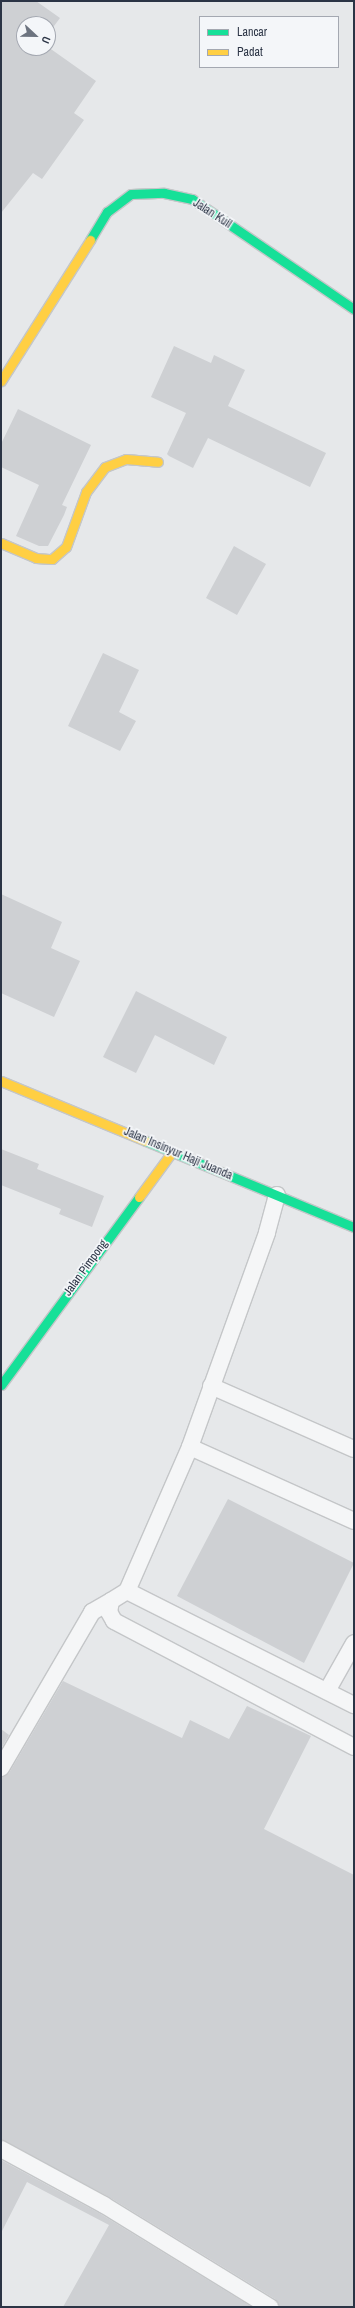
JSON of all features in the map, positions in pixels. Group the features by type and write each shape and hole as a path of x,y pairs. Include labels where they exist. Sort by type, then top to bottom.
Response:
{"street":[{"name":"Jalan Kuil","path":"1,381 107,212 131,194 164,193 192,199 354,309"},
{"path":"1,543 36,558 52,559 66,548 86,492 105,467 126,459 158,462"},
{"name":"Jalan Insinyur Haji Juanda","path":"1,1081 354,1227"},
{"name":"Jalan Pimpong","path":"1,1385 172,1152"}],"lane":[{"path":"1,1768 92,1612 127,1591 190,1447 267,1233 277,1196"},
{"path":"211,1386 354,1448"},
{"path":"190,1447 354,1521"},
{"path":"127,1591 354,1704"},
{"path":"111,1601 109,1612 114,1621 354,1746"},
{"path":"327,1691 354,1643"},
{"path":"1,2149 104,2205 270,2307"}],"building":[{"path":"1,1 36,1 60,18 56,23 56,16 16,16 16,56 56,56 56,53 96,81 74,113 84,120 42,179 33,173 1,213"},
{"path":"174,346 211,363 214,355 245,370 228,406 326,453 310,487 208,438 193,468 167,454 186,413 151,397"},
{"path":"18,409 91,445 62,505 67,507 48,546 39,546 16,536 39,485 1,467 1,444"},
{"path":"234,546 266,564 237,615 206,598"},
{"path":"103,653 139,670 119,712 136,721 120,751 68,726"},
{"path":"1,894 62,922 51,948 80,961 54,1017 1,993"},
{"path":"136,991 227,1037 214,1065 155,1035 136,1073 103,1057"},
{"path":"1,1149 39,1164 37,1169 104,1196 92,1227 59,1214 61,1209 1,1185"},
{"path":"228,1499 354,1563 304,1663 177,1596"},
{"path":"63,1681 182,1738 190,1720 229,1739 247,1706 311,1736 264,1829 354,1875 354,2307 279,2307 275,2299 109,2197 1,2140 1,1777 9,1773"},
{"path":"1,1729 9,1735 1,1749"},
{"path":"1,2160 99,2213 252,2307 63,2307 109,2225 27,2182 1,2233"}],"traffic: fast":[{"path":"90,240 107,212 131,194 164,193 192,199 354,309"},
{"path":"146,1141 354,1227"},
{"path":"1,1385 139,1197"}],"traffic: slow":[{"path":"1,381 90,240"},
{"path":"1,543 36,558 52,559 66,547 86,492 105,467 126,459 158,462"},
{"path":"1,1081 146,1141"},
{"path":"139,1197 172,1152"}]}
